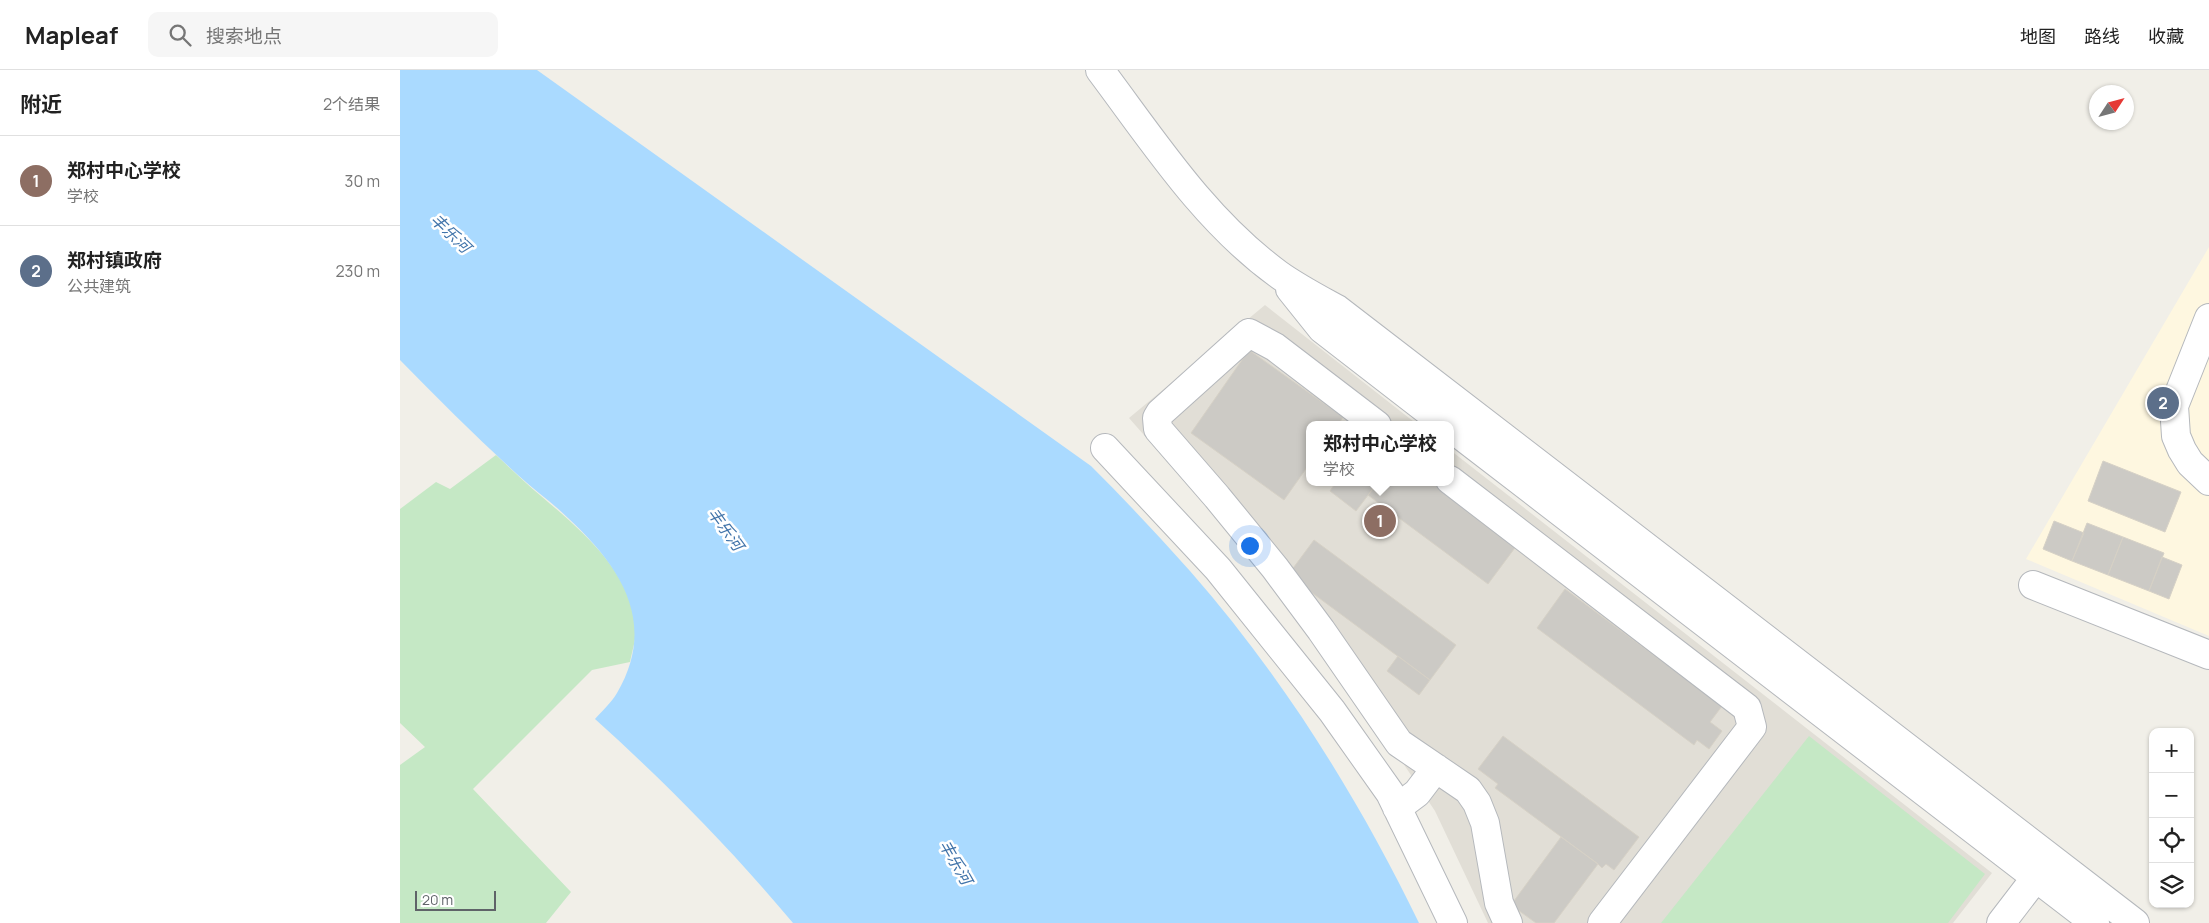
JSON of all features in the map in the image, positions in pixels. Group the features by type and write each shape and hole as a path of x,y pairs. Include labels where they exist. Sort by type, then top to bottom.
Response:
{"street":[{"path":"1100,70 1194,196 1236,239 1278,274 1336,309 2043,868 2095,923"},
{"path":"1278,274 1322,329 1441,421"},
{"path":"2209,318 2174,406 2176,436 2182,450 2190,463 2209,482"},
{"path":"1372,421 1275,347 1249,333 1160,412 1156,423 1158,429 1218,497 1275,568 1321,630 1399,743 1468,790 1477,803 1485,823 1498,904 1508,923"},
{"path":"1454,431 1585,531 2043,868 2135,923"},
{"path":"1105,448 1206,555 1271,632 1332,711 1390,793 1452,923"},
{"path":"1454,483 1747,708 1752,727 1602,923"},
{"path":"1559,564 1585,531"},
{"path":"2033,585 2207,650"},
{"path":"1397,808 1417,793 1436,768"},
{"path":"2001,923 2043,868"}],"shaded area":[{"path":"2209,247 2209,636 2026,559"},
{"path":"1265,305 1413,421 1306,421 1306,486 1454,486 1454,453 1992,873 1953,923 1488,923 1435,811 1310,624 1129,418"}],"green space":[{"path":"496,455 588,538 615,571 625,589 632,608 636,629 634,646 630,662 592,670 473,789 571,892 546,923 400,923 400,765 425,747 400,723 400,509 436,482 450,489"},
{"path":"1809,736 1985,874 1948,923 1661,923"}],"water":[{"name":"丰乐河","path":"400,70 537,70 1091,466 1190,571 1224,611 1287,695 1344,784 1419,923 793,923 698,818 595,719 617,693 629,667 634,643 633,620 628,598 618,576 604,556 568,518 489,448 400,360"}],"building":[{"path":"1249,350 1343,417 1340,421 1306,421 1306,469 1284,500 1191,433"},
{"path":"2103,461 2181,492 2165,532 2088,501"},
{"path":"1333,486 1375,486 1356,511 1330,491"},
{"path":"1375,486 1438,486 1517,545 1488,584 1368,495"},
{"path":"2054,521 2084,533 2072,561 2043,549"},
{"path":"2087,523 2123,537 2108,575 2072,561"},
{"path":"2123,537 2164,553 2149,591 2108,575"},
{"path":"1314,540 1456,645 1430,680 1288,575"},
{"path":"2162,557 2182,565 2169,599 2149,591"},
{"path":"1565,589 1722,706 1710,722 1722,731 1709,749 1697,740 1694,745 1537,628"},
{"path":"1398,656 1430,680 1419,695 1387,671"},
{"path":"1503,736 1639,837 1614,870 1606,864 1602,868 1495,788 1498,784 1478,769"},
{"path":"1561,837 1598,864 1554,923 1536,923 1511,905"}],"place":[{"name":"郑村镇政府","path":"2163,403"},
{"name":"郑村中心学校","path":"1380,521"}]}
